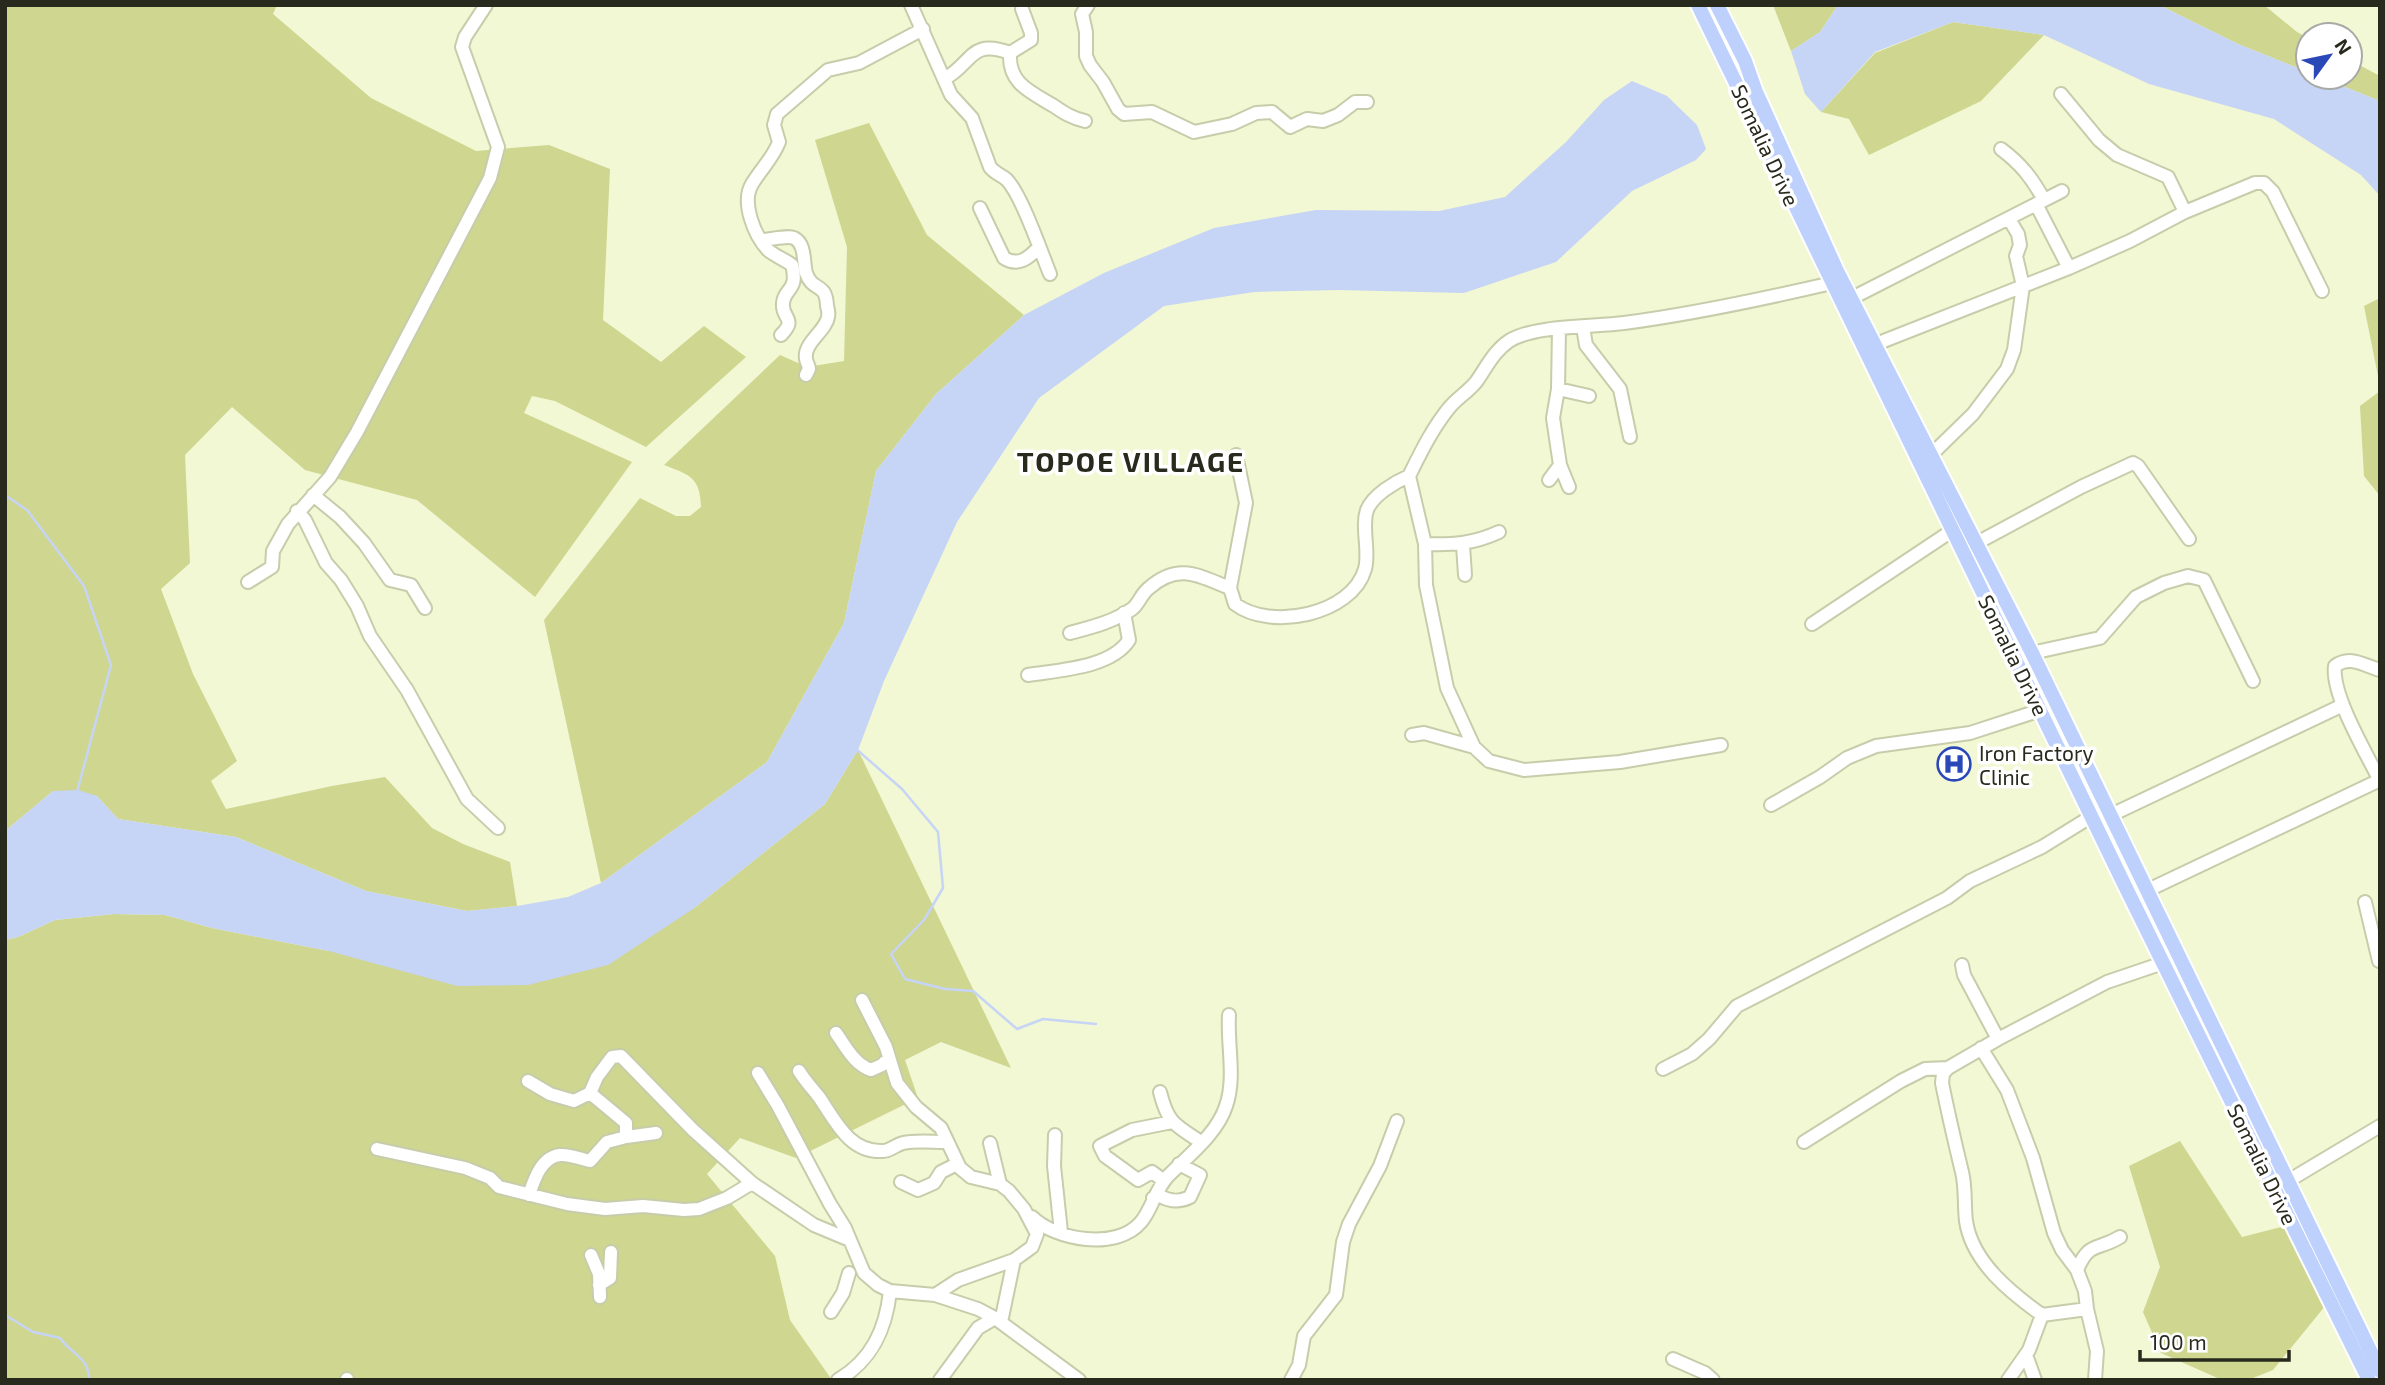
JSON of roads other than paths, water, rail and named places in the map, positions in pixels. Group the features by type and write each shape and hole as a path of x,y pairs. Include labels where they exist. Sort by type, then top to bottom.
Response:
{"main road":[{"name":"Somalia Drive","path":"1698,5 2041,710 2146,891 2380,1371"},
{"name":"Somalia Drive","path":"1717,5 1745,61 1756,92 1837,271 2032,653 2102,813 2163,963 2369,1380"}],"street":[{"path":"248,582 272,567 273,551 297,510 330,477 357,432 490,178 498,147 462,47 465,37 486,5"},
{"path":"911,5 951,95 972,118 993,171 1010,184 1050,274"},
{"path":"1088,5 1082,13 1086,32 1086,56 1118,109 1124,114 1152,112 1194,132 1231,124 1256,113 1272,112 1290,127 1307,119 1323,121 1338,115 1355,102 1367,102"},
{"path":"944,79 954,74 967,58 978,51 988,47 1010,53 1031,40 1022,9"},
{"path":"781,335 789,327 782,306 783,300 793,288 794,271 792,265 767,249 747,210 747,196 752,184 774,155 779,142 774,125 777,114 828,70 859,63 923,29"},
{"path":"1010,53 1014,79 1022,88 1063,113 1085,121"},
{"path":"2060,94 2099,140 2117,155 2168,177 2185,212"},
{"path":"2001,149 2031,176 2069,268"},
{"path":"1875,344 2069,268 2130,241 2185,212 2255,183 2264,183 2273,191 2322,290"},
{"path":"1852,298 2062,191"},
{"path":"980,208 1004,258 1019,262 1030,257 1039,247"},
{"path":"1932,454 1965,424 2007,369 2019,328 2023,286 2017,256 2020,244 2018,234 2009,219"},
{"path":"762,240 791,237 797,240 803,252 807,275 812,284 821,288 828,296 829,315 824,327 809,346 805,358 809,369 806,375"},
{"path":"1721,745 1620,762 1524,770 1489,761 1474,747 1447,688 1426,585 1425,544 1409,476 1428,435 1456,400 1473,385 1500,348 1513,339 1559,329 1728,307 1832,283"},
{"path":"1583,327 1586,345 1620,389 1630,437"},
{"path":"1559,329 1558,389 1553,418 1560,465 1569,487"},
{"path":"1558,389 1589,396"},
{"path":"1236,455 1246,503 1230,588 1235,604 1254,615 1269,618 1287,619 1332,604 1359,583 1367,557 1366,518 1371,503 1396,482 1409,476"},
{"path":"1975,544 2081,487 2133,463 2138,466 2189,539"},
{"path":"1549,480 1560,465"},
{"path":"313,495 340,517 364,543 390,580 411,585 425,608"},
{"path":"297,510 305,520 326,564 341,580 357,606 370,636 407,690 467,799 498,828"},
{"path":"1812,624 1953,530"},
{"path":"1425,544 1463,545 1481,541 1499,532"},
{"path":"1463,545 1465,575"},
{"path":"1070,633 1099,625 1135,607 1142,594 1151,586 1171,575 1188,572 1230,588"},
{"path":"2032,653 2100,638 2136,597 2164,583 2188,576 2204,580 2253,681"},
{"path":"1028,674 1100,662 1123,650 1129,640 1124,613"},
{"path":"2146,891 2380,780 2343,705 2334,674 2335,666 2343,660 2353,660 2380,670"},
{"path":"1663,1069 1692,1054 1737,1006 1948,898 1970,881 2042,848 2102,813 2343,705"},
{"path":"1771,805 1847,758 1876,746 1970,733 2041,710"},
{"path":"1412,735 1424,733 1474,747"},
{"path":"2365,902 2379,961"},
{"path":"2087,1309 2042,1315 2012,1294 1975,1246 1966,1224 1963,1175 1942,1083 1943,1074 1948,1068 1981,1048 2107,982 2163,963"},
{"path":"1962,965 1964,975 1998,1039"},
{"path":"862,1000 882,1037 897,1083 911,1101 941,1128 957,1164 971,1177 1000,1184 1036,1220 1057,1232 1096,1240 1123,1235 1142,1221 1164,1181 1222,1116 1227,1104 1230,1073 1229,1015"},
{"path":"836,1033 858,1064 867,1069 882,1065 889,1058"},
{"path":"1981,1048 2007,1090 2033,1158 2054,1233 2062,1250 2077,1270 2085,1291 2097,1351 2095,1380"},
{"path":"528,1081 550,1094 574,1101 590,1093 607,1061 621,1056 693,1130 752,1183 814,1225 850,1240"},
{"path":"1804,1142 1900,1081 1924,1069 1948,1068"},
{"path":"799,1071 848,1139 863,1147 883,1151 907,1142 947,1142"},
{"path":"758,1073 845,1228 864,1273 890,1291 935,1295 978,1309 998,1320 1079,1380"},
{"path":"1160,1092 1172,1122 1201,1142"},
{"path":"590,1093 626,1123 626,1137"},
{"path":"941,1128 942,1111"},
{"path":"1291,1380 1298,1365 1304,1336 1336,1295 1343,1241 1349,1224 1381,1166 1397,1121"},
{"path":"1164,1181 1152,1172 1138,1180 1105,1156 1100,1146 1132,1130 1172,1122"},
{"path":"2287,1181 2380,1126"},
{"path":"529,1195 536,1174 547,1161 560,1155 590,1161 607,1142 656,1133"},
{"path":"1055,1135 1057,1232"},
{"path":"990,1143 1000,1184"},
{"path":"377,1149 465,1168 491,1178 499,1187 529,1195 605,1209 643,1206 699,1209 727,1198 752,1183"},
{"path":"901,1182 918,1190 934,1182 941,1172 957,1164"},
{"path":"1153,1198 1160,1196 1168,1200 1182,1201 1191,1197 1200,1175 1179,1164"},
{"path":"1024,1209 1037,1234 1032,1247"},
{"path":"935,1295 958,1280 1014,1259 1057,1232"},
{"path":"2077,1270 2083,1256 2090,1249 2120,1237"},
{"path":"591,1255 597,1267 599,1291 610,1278 611,1252"},
{"path":"998,1320 1014,1259"},
{"path":"831,1312 843,1293 849,1273"},
{"path":"838,1380 858,1367 875,1345 888,1310 890,1291"},
{"path":"2008,1380 2026,1355 2038,1332 2042,1315"},
{"path":"940,1380 978,1328 998,1320"},
{"path":"2026,1355 2035,1380"},
{"path":"1673,1359 1705,1373 1713,1380"}],"water":[{"path":"1838,5 2159,5 2238,44 2294,66 2294,91 2355,91 2380,101 2380,196 2361,175 2274,119 2149,84 2044,35 1953,22 1875,52 1821,112 1805,94 1791,51 1820,32"},
{"path":"1632,81 1667,96 1697,125 1706,149 1696,160 1632,191 1556,262 1464,293 1339,290 1254,292 1164,306 1039,398 957,522 884,681 858,750 825,804 693,909 608,965 528,985 457,986 329,951 212,928 165,915 114,914 55,920 5,940 5,831 53,791 78,790 97,796 118,819 236,837 366,891 467,911 568,897 601,883 767,762 844,623 876,471 936,394 1024,315 1104,273 1214,228 1316,210 1439,211 1505,197 1566,142 1604,100"}],"waterway":[{"path":"5,495 27,510 84,586 111,665 77,792"},
{"path":"855,748 902,789 938,832 943,888 924,920 891,954 905,979 945,989 973,991 1017,1029 1043,1019 1096,1024"},
{"path":"5,1315 33,1332 60,1338 83,1361 89,1380"}],"place":[{"name":"Iron Factory Clinic","path":"1954,764"}],"district":[{"name":"TOPOE VILLAGE","path":"1131,461"}]}
